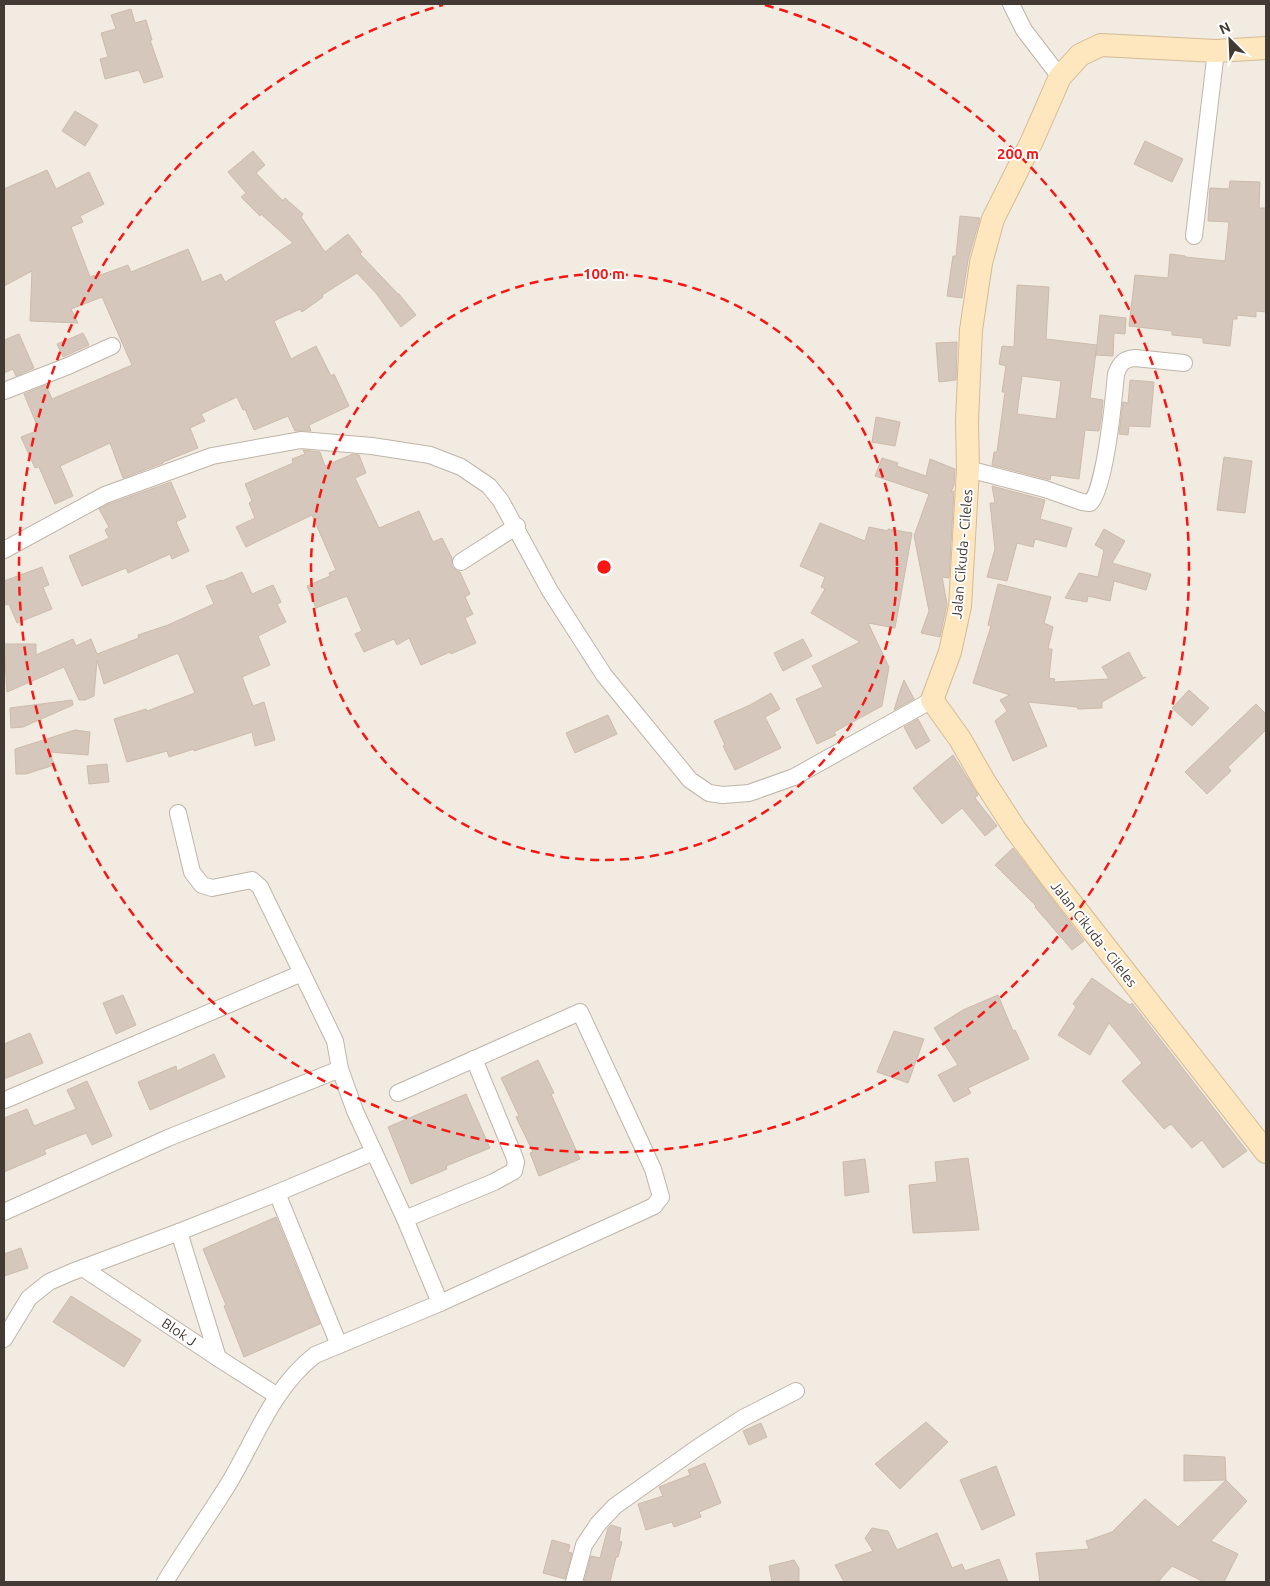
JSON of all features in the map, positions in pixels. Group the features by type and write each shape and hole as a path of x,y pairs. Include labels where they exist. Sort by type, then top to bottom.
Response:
{"street":[{"path":"1011,4 1024,30 1060,77"},
{"name":"Jalan Cikuda - Cileles","path":"1266,48 1216,51 1101,46 1080,55 1060,77 1032,141 993,219 981,262 971,330 967,422 968,470 960,606 950,652 932,700 960,739 1015,829 1052,880 1266,1152"},
{"path":"1194,236 1216,51"},
{"path":"4,391 68,366 112,346"},
{"path":"968,470 1045,489 1090,503 1096,495 1108,446 1116,374 1120,364 1129,358 1184,363"},
{"path":"4,550 105,495 212,456 301,440 372,446 430,455 461,467 489,486 517,526 550,590 604,675 690,780 710,793 723,795 749,793 794,777 932,700"},
{"path":"461,562 517,526"},
{"path":"178,813 192,872 202,885 212,888 252,880 260,887 335,1041 340,1069 352,1104 405,1219 440,1303"},
{"path":"5,1100 302,973"},
{"path":"165,1582 230,1482 276,1395 308,1360 315,1355 440,1303 640,1213 654,1206 662,1197 654,1169 580,1012 398,1093"},
{"path":"405,1219 494,1182 514,1171 516,1162 514,1156 474,1059"},
{"path":"4,1212 168,1138 340,1069"},
{"path":"4,1338 29,1298 49,1282 278,1193 374,1152"},
{"path":"278,1193 339,1345"},
{"path":"179,1232 218,1358"},
{"name":"Blok J","path":"83,1268 276,1395"},
{"path":"574,1582 584,1545 598,1524 615,1506 743,1418 796,1391"}],"building":[{"path":"131,9 135,23 146,20 152,40 150,40 163,77 144,83 139,70 105,79 100,59 108,57 101,33 116,29 111,15"},
{"path":"75,111 98,125 85,146 62,131"},
{"path":"1145,141 1183,159 1172,182 1134,164"},
{"path":"253,151 265,165 256,173 283,201 285,198 303,214 301,217 325,252 348,234 362,252 360,254 399,294 416,315 401,327 375,292 357,273 322,295 323,297 302,312 300,309 274,321 291,359 316,346 331,376 334,374 349,406 309,425 311,431 295,431 288,416 254,430 245,409 243,410 237,397 201,414 205,421 190,428 198,448 163,463 123,478 110,443 60,466 73,496 55,504 39,467 35,468 21,437 39,430 24,394 46,385 52,399 132,365 102,297 71,309 78,323 30,321 32,271 4,286 4,189 47,170 56,189 89,172 104,204 80,216 83,222 71,227 90,277 94,275 95,277 128,265 131,272 188,249 202,282 221,274 225,282 293,243 261,214 260,216 241,197 246,193 228,172"},
{"path":"1230,181 1260,182 1259,208 1266,208 1266,312 1256,311 1256,317 1237,315 1237,319 1233,319 1230,346 1203,343 1203,338 1172,335 1172,331 1129,326 1135,275 1168,278 1170,254 1225,261 1229,222 1208,221 1210,188 1229,189"},
{"path":"960,216 980,218 968,260 962,298 947,296 953,256 956,256"},
{"path":"1017,285 1049,287 1046,339 1097,345 1090,398 1103,400 1101,420 1099,431 1085,430 1079,479 1051,475 1050,480 992,465 994,452 997,452 1005,392 1002,392 1006,366 999,364 1002,346 1014,347","holes":["1022,376 1061,381 1056,419 1017,414"]},
{"path":"1100,315 1126,318 1125,334 1114,333 1113,356 1096,355"},
{"path":"83,333 89,345 63,357 57,344"},
{"path":"19,334 34,368 16,376 13,369 4,373 4,340"},
{"path":"957,342 956,380 939,382 936,343"},
{"path":"1130,380 1154,382 1150,427 1129,426 1128,435 1119,434 1123,402 1128,403"},
{"path":"876,417 900,422 895,446 872,442"},
{"path":"303,450 320,452 325,466 353,454 359,455 366,473 355,478 379,528 419,511 433,542 442,538 452,558 452,567 460,572 470,594 465,597 473,614 465,618 476,643 421,665 409,638 397,645 394,639 364,652 355,634 362,631 347,596 316,608 307,586 330,576 329,573 336,570 312,515 246,547 236,527 255,518 249,503 252,501 245,484 293,463 292,459 305,454"},
{"path":"1224,457 1252,461 1245,513 1217,510"},
{"path":"882,458 898,463 897,466 926,476 930,459 955,469 954,485 951,492 954,491 949,578 942,577 947,604 940,637 921,633 929,611 914,536 929,494 875,476"},
{"path":"171,482 186,517 176,522 189,551 172,559 170,554 128,573 126,568 82,586 69,556 109,538 105,530 109,527 99,509"},
{"path":"992,486 1045,500 1040,519 1072,528 1066,547 1035,539 1033,547 1017,543 1007,581 987,577 995,549 990,503 995,503"},
{"path":"820,523 865,541 869,527 912,533 895,628 868,623 889,667 882,706 834,732 836,735 817,744 796,699 823,687 812,666 860,642 811,613 825,589 821,587 825,577 800,566"},
{"path":"1104,529 1125,541 1112,563 1151,574 1146,590 1114,581 1110,601 1088,596 1087,602 1065,598 1079,573 1098,577 1104,550 1095,545"},
{"path":"42,567 49,585 43,587 52,609 17,623 9,604 4,605 4,581"},
{"path":"242,572 252,594 273,585 281,602 277,604 286,622 258,636 270,665 242,677 253,706 264,702 275,740 255,746 252,732 169,757 167,751 127,762 114,719 146,709 147,711 195,693 178,653 104,684 97,660 94,696 85,700 79,700 64,667 7,692 4,644 36,644 36,655 73,639 76,646 91,639 97,654 139,638 138,635 168,625 214,604 206,586"},
{"path":"998,584 1051,597 1044,623 1053,627 1048,649 1052,649 1049,678 1055,679 1054,682 1109,679 1102,667 1129,652 1143,678 1146,677 1102,702 1102,708 1078,709 1077,707 1028,702 1047,746 1013,761 995,721 1007,711 1000,700 1010,695 973,683 991,626 988,625"},
{"path":"803,639 812,656 783,671 774,653"},
{"path":"904,680 914,699 894,710 901,688"},
{"path":"1189,690 1209,708 1192,726 1172,708"},
{"path":"771,693 780,709 765,717 781,748 735,770 723,746 725,745 714,721 750,705"},
{"path":"72,700 73,705 23,727 11,728 10,708"},
{"path":"1256,704 1266,714 1266,730 1228,767 1231,771 1207,794 1185,772"},
{"path":"608,715 617,734 575,753 566,733"},
{"path":"918,719 930,741 916,749 904,727"},
{"path":"75,730 90,732 88,755 50,752 54,765 26,774 16,774 15,749"},
{"path":"953,755 978,795 975,798 997,826 985,836 962,808 942,824 913,788"},
{"path":"107,764 109,782 89,784 87,766"},
{"path":"1013,848 1084,941 1072,950 1036,906 995,865"},
{"path":"1092,978 1130,1005 1132,1003 1247,1151 1223,1168 1202,1140 1192,1148 1171,1124 1164,1129 1122,1081 1142,1063 1109,1023 1090,1055 1058,1035 1076,1007 1073,1004"},
{"path":"123,995 136,1025 116,1034 103,1003"},
{"path":"998,995 1013,1031 1015,1030 1029,1059 968,1088 971,1093 954,1102 938,1075 958,1065 934,1028 963,1010"},
{"path":"894,1031 924,1039 908,1083 877,1072"},
{"path":"30,1033 43,1063 4,1079 4,1044"},
{"path":"214,1054 225,1077 150,1110 138,1082 176,1066 177,1071"},
{"path":"538,1060 554,1093 551,1094 580,1159 539,1176 530,1153 533,1152 516,1117 519,1116 501,1078"},
{"path":"87,1081 112,1136 92,1145 86,1133 44,1150 46,1154 4,1172 4,1118 27,1109 34,1126 76,1109 67,1090"},
{"path":"466,1094 490,1148 446,1166 447,1169 411,1184 388,1127"},
{"path":"968,1158 979,1230 913,1233 909,1185 937,1182 935,1162"},
{"path":"865,1159 869,1192 845,1196 843,1162"},
{"path":"276,1217 320,1324 244,1357 224,1306 226,1305 203,1249"},
{"path":"21,1248 28,1268 4,1276 4,1254"},
{"path":"71,1296 141,1340 124,1367 53,1322"},
{"path":"926,1422 948,1442 900,1489 875,1464"},
{"path":"761,1423 767,1437 749,1445 743,1431"},
{"path":"1184,1455 1225,1457 1226,1480 1184,1481"},
{"path":"705,1463 721,1503 699,1512 701,1517 674,1527 672,1522 646,1530 638,1504 663,1496 659,1487 690,1475 688,1470"},
{"path":"996,1466 1015,1515 982,1530 960,1480"},
{"path":"1226,1480 1247,1501 1211,1541 1238,1554 1224,1582 1204,1582 1172,1566 1158,1582 1040,1582 1036,1553 1089,1549 1086,1541 1112,1532 1145,1499 1178,1527"},
{"path":"611,1525 621,1528 619,1541 622,1542 610,1582 584,1582 591,1556 600,1558 608,1528"},
{"path":"872,1528 888,1531 897,1550 937,1533 952,1568 962,1564 965,1571 999,1559 1008,1582 844,1582 835,1565 873,1551 865,1538"},
{"path":"552,1540 570,1545 568,1552 572,1553 565,1579 543,1573"},
{"path":"794,1560 799,1568 799,1581 772,1582 769,1566"}]}
